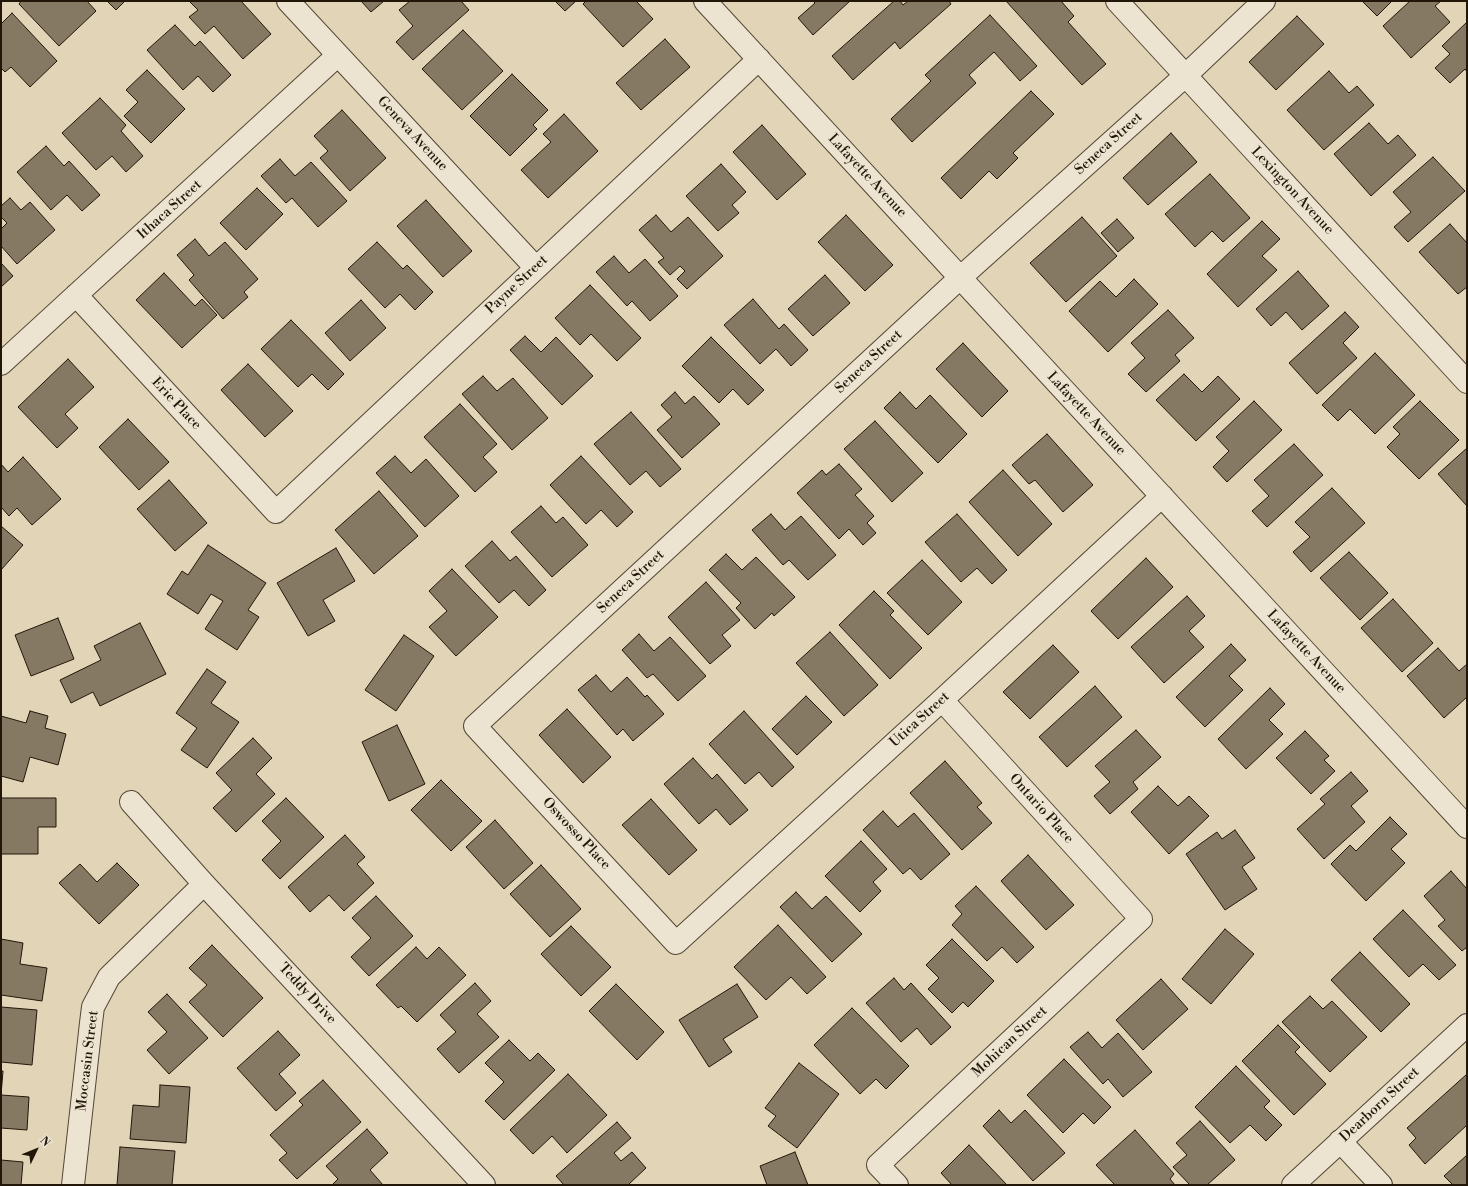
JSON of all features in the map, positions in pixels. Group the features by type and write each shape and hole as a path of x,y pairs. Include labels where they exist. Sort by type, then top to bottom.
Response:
{"street":[{"name":"Geneva Avenue","path":"288,1 536,268"},
{"name":"Lafayette Avenue","path":"705,1 1467,827"},
{"name":"Lexington Avenue","path":"1117,1 1467,382"},
{"name":"Seneca Street","path":"475,726 961,277 1186,76 1264,1"},
{"name":"Ithaca Street","path":"1,364 338,55"},
{"name":"Payne Street","path":"276,512 759,59"},
{"name":"Erie Place","path":"76,295 276,512"},
{"name":"Utica Street","path":"676,943 942,700 1162,496"},
{"name":"Ontario Place","path":"942,700 1141,919"},
{"name":"Oswosso Place","path":"475,726 676,943"},
{"name":"Teddy Drive","path":"131,802 204,884 484,1185"},
{"name":"Moccasin Street","path":"73,1185 93,1007 109,977 204,884"},
{"name":"Mohican Street","path":"897,1185 878,1165 1141,919"},
{"name":"Dearborn Street","path":"1293,1185 1467,1024"},
{"path":"1340,1141 1381,1185"}],"building":[{"path":"21,1 87,1 96,11 59,46 19,4"},
{"path":"107,1 125,1 116,10"},
{"path":"189,1 241,1 271,34 243,59 214,26 205,34 189,17 198,10"},
{"path":"361,1 384,1 371,12"},
{"path":"410,1 461,1 469,10 413,60 396,42 413,26 399,10"},
{"path":"555,1 576,1 565,11"},
{"path":"586,1 636,1 653,19 623,47 583,4"},
{"path":"813,1 850,1 813,35 798,18 815,3"},
{"path":"894,1 900,1 903,5 908,1 949,1 951,4 900,49 895,42 853,80 832,56"},
{"path":"1006,1 1061,1 1074,16 1068,22 1106,64 1082,85"},
{"path":"1362,1 1392,1 1377,16"},
{"path":"1410,1 1441,1 1435,6 1450,22 1411,58 1383,26"},
{"path":"12,13 57,61 30,87 11,67 5,72 1,68 1,24"},
{"path":"990,15 1037,66 1020,81 994,52 969,75 976,83 912,142 891,119 931,81 925,75"},
{"path":"1297,16 1324,44 1276,90 1249,62"},
{"path":"1467,22 1467,72 1465,69 1450,83 1435,68 1450,54 1442,46"},
{"path":"175,25 195,46 200,41 231,75 213,92 198,76 183,90 147,50"},
{"path":"463,30 503,71 462,110 422,69"},
{"path":"665,39 690,67 641,110 616,83"},
{"path":"147,70 185,109 151,143 124,116 138,102 126,90"},
{"path":"1329,71 1349,93 1357,86 1374,105 1324,150 1287,110"},
{"path":"512,74 548,110 533,125 537,129 510,156 470,116"},
{"path":"1031,91 1054,114 1013,153 1018,158 997,179 989,171 961,199 941,178"},
{"path":"100,98 126,125 121,131 143,156 126,172 112,156 96,170 62,133"},
{"path":"342,110 386,158 350,191 320,158 328,151 314,136"},
{"path":"564,114 598,151 548,198 521,170 551,142 543,134"},
{"path":"1369,123 1388,144 1398,135 1416,155 1371,196 1334,154"},
{"path":"762,125 806,174 777,200 733,152"},
{"path":"1171,133 1197,162 1148,205 1123,178"},
{"path":"46,146 64,166 69,161 100,195 82,211 67,195 51,210 17,172"},
{"path":"1433,157 1465,191 1408,242 1394,227 1411,212 1393,192"},
{"path":"280,159 295,176 311,162 347,201 318,227 292,198 286,203 261,176"},
{"path":"721,164 746,192 732,205 739,213 718,231 686,196"},
{"path":"1210,174 1250,218 1223,242 1212,231 1195,247 1165,214"},
{"path":"257,188 283,214 246,250 220,223"},
{"path":"10,198 21,210 30,202 55,230 17,264 1,246 1,229 7,223 1,217 1,206"},
{"path":"426,200 472,251 443,277 397,226"},
{"path":"656,215 671,232 688,217 723,256 687,289 677,279 685,271 680,266 670,275 658,262 664,258 639,230"},
{"path":"846,215 893,265 865,291 818,242"},
{"path":"1082,217 1117,256 1066,302 1030,263"},
{"path":"1117,219 1134,238 1118,252 1101,233"},
{"path":"1262,221 1280,239 1262,256 1277,270 1238,307 1207,274"},
{"path":"1450,224 1467,243 1467,287 1458,294 1419,252"},
{"path":"195,239 209,256 225,242 258,279 244,292 248,297 223,319 189,280 194,275 177,255"},
{"path":"377,242 403,269 407,265 433,292 415,310 400,294 385,308 348,269"},
{"path":"614,256 629,273 645,259 678,296 650,321 632,301 627,306 596,272"},
{"path":"1,263 13,276 1,287"},
{"path":"1298,271 1329,306 1302,330 1286,312 1271,326 1256,309"},
{"path":"164,273 195,306 202,299 217,315 182,348 136,300"},
{"path":"825,275 850,303 813,336 788,309"},
{"path":"1134,279 1158,304 1108,352 1069,311 1100,281 1116,297"},
{"path":"590,285 641,338 617,361 591,334 580,345 555,318"},
{"path":"753,299 779,329 784,324 808,350 791,366 776,349 760,364 724,325"},
{"path":"361,300 386,328 350,361 325,333"},
{"path":"1168,310 1194,338 1175,355 1180,361 1146,392 1128,374 1145,358 1131,343"},
{"path":"1345,312 1359,327 1343,343 1357,358 1317,394 1289,363"},
{"path":"291,320 344,374 328,390 312,374 298,387 261,349"},
{"path":"525,336 541,352 556,337 593,376 562,405 510,350"},
{"path":"711,337 764,390 748,405 733,389 719,403 682,366"},
{"path":"963,343 1008,391 982,417 936,369"},
{"path":"1375,353 1415,395 1375,434 1350,409 1338,421 1322,405"},
{"path":"68,359 94,387 65,414 78,428 57,448 18,407"},
{"path":"248,364 293,411 265,437 221,390"},
{"path":"1184,374 1202,392 1218,376 1240,399 1196,441 1156,400"},
{"path":"483,376 497,391 513,378 548,418 512,450 462,394"},
{"path":"675,392 685,404 694,396 720,424 682,458 657,430 672,417 661,405"},
{"path":"900,392 916,409 930,395 967,434 938,463 884,408"},
{"path":"1254,401 1282,430 1227,482 1213,467 1229,451 1216,437"},
{"path":"1420,401 1459,440 1419,479 1387,447 1400,434 1393,427"},
{"path":"460,404 497,444 483,457 497,472 475,492 424,437"},
{"path":"631,412 681,469 660,487 646,471 630,485 594,444"},
{"path":"128,419 169,462 139,490 99,447"},
{"path":"875,421 923,473 892,502 844,449"},
{"path":"1047,434 1093,485 1063,512 1035,480 1029,484 1012,465"},
{"path":"1294,444 1323,475 1267,527 1252,511 1269,496 1254,480"},
{"path":"1467,448 1467,506 1438,474"},
{"path":"395,456 411,473 426,459 459,496 425,527 376,473"},
{"path":"581,456 633,512 617,527 601,510 586,524 550,485"},
{"path":"23,457 61,499 32,525 17,508 9,516 1,507 1,464 8,472"},
{"path":"839,464 862,489 855,495 874,516 867,523 876,533 863,545 849,529 839,539 797,493 822,470 826,475"},
{"path":"1003,470 1052,524 1018,556 969,502"},
{"path":"169,480 207,523 175,551 137,509"},
{"path":"1332,488 1365,523 1311,572 1293,552 1310,537 1295,522"},
{"path":"379,491 418,536 374,574 335,530"},
{"path":"541,506 556,523 563,517 588,545 552,577 511,532"},
{"path":"771,514 785,530 801,516 836,555 808,580 789,560 783,565 752,530"},
{"path":"957,514 1007,570 992,584 977,568 961,582 925,542"},
{"path":"1,526 23,545 1,570"},
{"path":"492,541 510,561 516,556 546,590 529,606 514,590 499,603 465,566"},
{"path":"208,545 266,583 248,610 259,617 237,650 205,629 223,601 211,594 198,614 167,594 182,571 188,575"},
{"path":"336,548 355,581 323,600 335,621 308,636 277,583"},
{"path":"1349,552 1388,593 1360,620 1320,578"},
{"path":"726,554 742,570 756,557 795,597 774,616 772,613 755,629 736,608 741,603 709,570"},
{"path":"1146,558 1173,587 1118,639 1091,611"},
{"path":"922,560 962,602 928,635 887,593"},
{"path":"452,569 498,617 456,656 429,627 447,611 429,591"},
{"path":"706,582 740,620 722,635 731,646 710,664 668,617"},
{"path":"874,591 894,611 890,615 922,648 890,679 839,625"},
{"path":"1187,596 1205,616 1189,631 1204,647 1164,683 1131,647"},
{"path":"1393,599 1433,643 1402,672 1361,628"},
{"path":"58,618 74,659 31,676 15,635"},
{"path":"140,623 166,674 100,706 93,692 71,703 60,680 101,660 94,646"},
{"path":"830,632 878,685 844,716 796,663"},
{"path":"639,634 654,651 670,637 706,676 678,701 653,674 647,678 622,650"},
{"path":"404,635 434,656 396,711 365,690"},
{"path":"1231,644 1246,660 1229,676 1243,690 1205,727 1176,697"},
{"path":"1053,645 1079,672 1030,719 1003,692"},
{"path":"1438,648 1459,671 1467,664 1467,697 1444,718 1407,676"},
{"path":"207,669 226,682 211,703 239,722 207,768 181,750 197,728 176,713"},
{"path":"596,675 611,692 627,677 645,697 647,695 664,714 633,741 623,729 617,735 578,690"},
{"path":"1095,686 1122,717 1067,767 1039,737"},
{"path":"1270,688 1285,704 1269,720 1283,734 1246,769 1218,739"},
{"path":"806,696 832,722 797,755 772,729"},
{"path":"567,709 611,757 583,783 539,735"},
{"path":"30,711 48,716 45,728 66,734 58,765 30,757 23,782 1,776 1,716 26,723"},
{"path":"744,711 794,767 772,787 759,772 745,784 709,744"},
{"path":"397,725 425,784 389,801 362,742"},
{"path":"1136,730 1161,757 1133,782 1138,789 1110,814 1094,796 1110,782 1095,766"},
{"path":"1305,731 1329,756 1324,760 1335,771 1311,794 1276,758"},
{"path":"253,738 272,758 256,774 275,794 236,832 213,808 232,790 216,773"},
{"path":"693,758 712,779 717,774 748,810 730,825 716,809 699,824 664,784"},
{"path":"945,761 982,803 977,807 992,823 962,850 910,793"},
{"path":"1351,772 1368,791 1351,806 1365,822 1324,859 1297,829 1325,804 1320,799"},
{"path":"441,780 482,821 451,851 411,810"},
{"path":"1158,786 1178,806 1189,796 1209,816 1169,854 1131,812"},
{"path":"1,798 56,798 56,827 38,827 38,854 1,854"},
{"path":"286,798 324,837 280,879 262,860 281,841 262,821"},
{"path":"651,799 697,850 669,875 622,825"},
{"path":"883,811 898,827 914,813 950,854 921,880 910,868 903,874 863,830"},
{"path":"1390,817 1407,834 1391,849 1405,863 1366,901 1331,864 1350,845 1356,851"},
{"path":"495,820 533,863 504,889 466,847"},
{"path":"1235,830 1255,858 1242,867 1257,889 1225,910 1186,854 1217,832 1222,839"},
{"path":"345,835 365,857 357,864 374,883 344,911 329,895 310,912 288,887"},
{"path":"861,841 887,869 873,882 881,891 860,912 825,876"},
{"path":"1028,855 1074,905 1046,930 1001,881"},
{"path":"117,863 139,885 99,924 59,883 80,864 97,882"},
{"path":"541,865 581,909 550,937 510,894"},
{"path":"1451,871 1467,889 1467,947 1462,951 1438,926 1445,920 1424,896"},
{"path":"976,886 1034,947 1017,963 1002,947 987,961 952,925 962,914 955,906"},
{"path":"796,892 812,909 826,896 862,934 832,962 780,907"},
{"path":"376,896 413,936 369,976 351,957 371,938 352,918"},
{"path":"1403,910 1456,965 1439,980 1423,964 1409,977 1373,939"},
{"path":"778,925 826,977 807,994 791,977 766,1000 734,967"},
{"path":"571,926 611,967 581,996 541,954"},
{"path":"1225,929 1254,954 1211,1004 1182,979"},
{"path":"1,939 23,943 20,964 47,968 42,1001 1,995"},
{"path":"952,939 994,981 968,1007 963,1002 952,1013 928,989 939,978 926,965"},
{"path":"212,945 263,998 223,1037 189,1002 207,985 189,968"},
{"path":"416,947 427,959 439,947 466,975 417,1022 401,1006 398,1008 376,985"},
{"path":"1360,952 1410,1004 1381,1032 1331,980"},
{"path":"894,978 904,990 911,983 951,1027 931,1045 917,1028 901,1042 866,1003"},
{"path":"1161,979 1188,1009 1143,1050 1116,1020"},
{"path":"475,983 491,1001 477,1014 499,1037 459,1073 437,1049 456,1032 440,1015"},
{"path":"616,984 664,1032 637,1060 589,1011"},
{"path":"737,984 758,1017 723,1039 732,1052 709,1067 679,1020"},
{"path":"167,994 208,1038 169,1074 147,1050 167,1032 148,1012"},
{"path":"1310,996 1323,1009 1332,1001 1367,1037 1330,1072 1282,1022"},
{"path":"1,1007 37,1010 32,1065 1,1062"},
{"path":"852,1008 909,1066 886,1089 876,1079 860,1094 814,1045"},
{"path":"1278,1025 1300,1047 1295,1052 1326,1084 1294,1115 1242,1061"},
{"path":"278,1031 300,1055 279,1074 296,1093 276,1111 237,1068"},
{"path":"1088,1032 1102,1048 1118,1033 1152,1072 1123,1097 1108,1079 1103,1084 1070,1047"},
{"path":"509,1040 530,1061 538,1053 555,1070 504,1120 485,1101 504,1082 485,1063"},
{"path":"1064,1059 1111,1107 1094,1124 1083,1113 1063,1133 1027,1095"},
{"path":"799,1063 839,1094 797,1148 768,1126 776,1116 765,1108"},
{"path":"1236,1066 1270,1101 1264,1107 1282,1125 1266,1141 1250,1125 1230,1143 1195,1107"},
{"path":"1,1071 3,1071 1,1095"},
{"path":"568,1074 607,1115 567,1153 552,1136 533,1154 510,1130"},
{"path":"1467,1074 1467,1125 1425,1164 1409,1145 1416,1138 1407,1128"},
{"path":"323,1080 361,1122 297,1179 279,1160 287,1153 270,1135 303,1105 299,1101"},
{"path":"160,1085 190,1087 186,1143 130,1139 133,1105 159,1107"},
{"path":"1,1095 29,1097 27,1130 1,1128"},
{"path":"999,1110 1011,1123 1025,1110 1065,1153 1033,1181 983,1126"},
{"path":"1200,1121 1235,1160 1207,1185 1190,1185 1173,1167 1187,1155 1176,1143"},
{"path":"617,1122 631,1138 614,1153 621,1161 632,1152 646,1168 628,1185 564,1185 556,1176"},
{"path":"367,1129 388,1153 370,1170 383,1185 332,1185 338,1179 326,1166"},
{"path":"1135,1130 1174,1174 1170,1179 1175,1185 1115,1185 1096,1165"},
{"path":"969,1145 1007,1185 952,1185 941,1173"},
{"path":"120,1147 175,1151 172,1185 117,1185"},
{"path":"795,1152 808,1185 767,1185 760,1166"},
{"path":"1467,1155 1467,1185 1453,1185 1444,1176"},
{"path":"1,1160 23,1162 21,1185 1,1185"}]}
